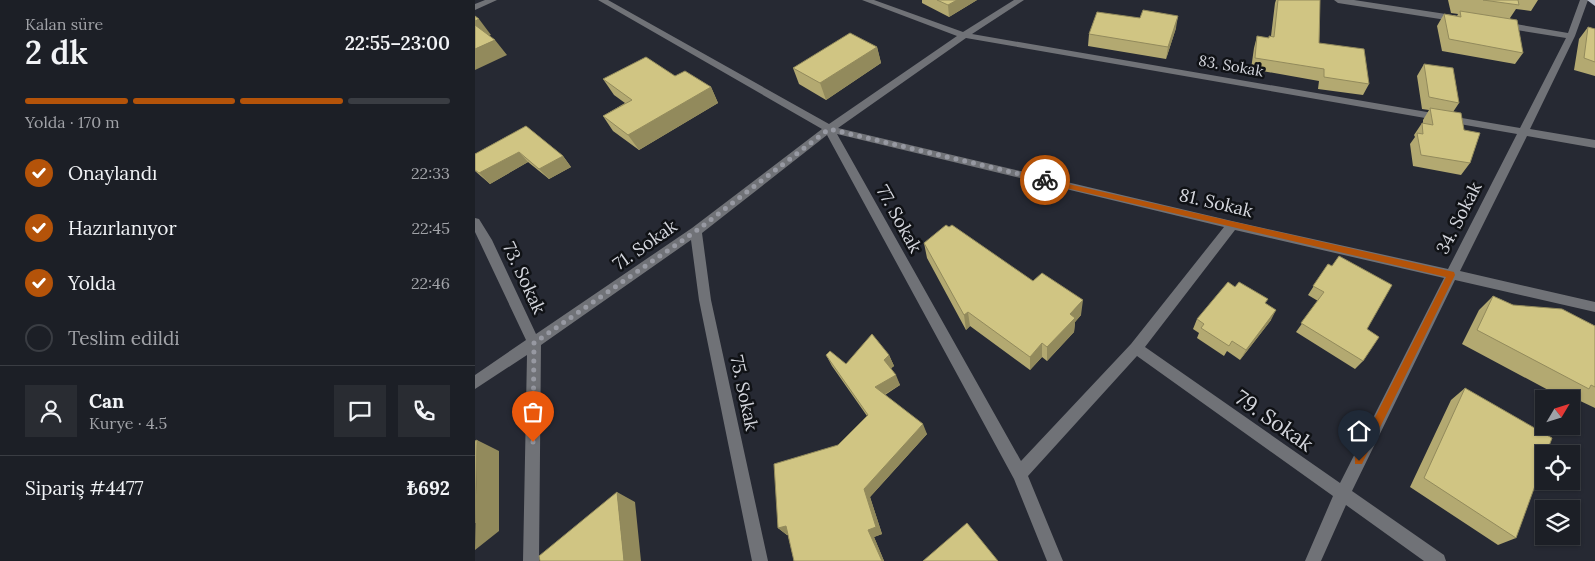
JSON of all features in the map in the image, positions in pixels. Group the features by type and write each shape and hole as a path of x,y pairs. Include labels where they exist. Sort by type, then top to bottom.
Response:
{"main road":[{"path":"1591,0 1595,3"}],"street":[{"path":"475,7 493,0"},
{"path":"601,0 829,129"},
{"name":"83. Sokak","path":"866,0 963,35 1595,144"},
{"name":"71. Sokak","path":"475,383 696,231 829,129 963,35 1020,0"},
{"path":"1338,0 1464,19"},
{"name":"34. Sokak","path":"1313,561 1342,495 1571,36 1584,0"},
{"path":"1493,24 1571,36"},
{"name":"81. Sokak","path":"829,129 1232,225 1595,307"},
{"name":"77. Sokak","path":"829,129 1020,474 1055,561"},
{"name":"73. Sokak","path":"475,222 486,240 534,343 531,561"},
{"path":"1020,474 1136,348 1232,225"},
{"name":"75. Sokak","path":"696,231 705,300 760,561"},
{"name":"79. Sokak","path":"1136,348 1438,561"}],"building":[{"path":"937,0 957,0 948,5"},
{"path":"1278,0 1320,0 1319,43 1364,49 1369,84 1324,77 1324,69 1255,58 1257,36 1274,37"},
{"path":"1483,0 1518,0 1519,5"},
{"path":"1143,10 1178,16 1168,47 1089,34 1097,12 1140,18"},
{"path":"1460,11 1517,20 1523,53 1449,39 1444,14 1461,17"},
{"path":"475,25 495,40 475,49"},
{"path":"1588,27 1595,29 1595,62 1584,58"},
{"path":"850,33 877,47 820,83 793,68"},
{"path":"646,57 675,76 685,71 711,87 628,135 603,116 632,100 603,79"},
{"path":"1424,64 1453,68 1459,103 1429,97"},
{"path":"1430,108 1461,113 1464,130 1480,133 1470,163 1421,155 1417,133 1423,134 1422,123 1433,125"},
{"path":"526,126 563,156 539,169 519,152 479,173 475,170 475,154"},
{"path":"946,225 949,227 952,225 1033,281 1042,273 1083,300 1070,314 1075,318 1047,347 1042,343 1030,357 968,312 964,315 924,243"},
{"path":"1339,256 1392,285 1367,329 1379,337 1363,361 1301,323 1324,292 1313,286 1328,264 1332,266"},
{"path":"1228,282 1235,287 1239,282 1268,299 1265,303 1276,310 1246,350 1232,341 1229,346 1201,328 1204,324 1197,319"},
{"path":"1493,296 1513,305 1562,309 1595,326 1595,387 1591,385 1589,389 1477,330"},
{"path":"872,334 889,355 884,360 896,375 875,387 923,424 864,489 876,527 868,530 882,561 794,561 786,526 778,528 774,464 838,445 868,415 826,355 830,351 846,364"},
{"path":"1465,388 1535,428 1535,435 1547,435 1552,438 1549,445 1535,445 1535,486 1516,538 1424,478"},
{"path":"477,440 475,523 475,441"},
{"path":"617,492 624,561 540,561 539,556"},
{"path":"967,523 998,561 923,561"}],"way so far":[{"path":"533,442 534,343 696,231 829,129 1045,180"}],"route":[{"path":"1045,180 1451,275 1359,461"}]}
